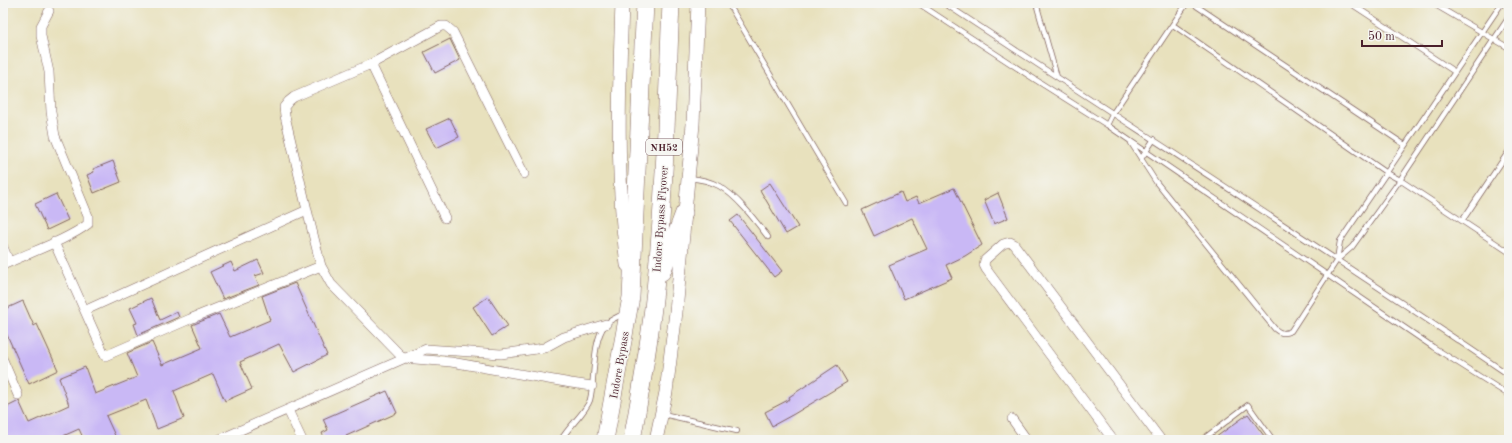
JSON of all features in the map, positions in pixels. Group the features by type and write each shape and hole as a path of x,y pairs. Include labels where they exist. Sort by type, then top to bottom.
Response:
{"highway":[{"name":"NH52","path":"631,290 646,3"},
{"name":"Indore Bypass Flyover","path":"655,291 662,204 671,3"},
{"path":"655,291 684,213"},
{"name":"Indore Bypass","path":"605,440 631,290"},
{"name":"NH52","path":"632,440 641,392 655,291"}],"street":[{"path":"622,3 619,88 622,226 631,290"},
{"path":"656,440 662,414 676,312 693,124 698,3"},
{"path":"3,248 6,263 54,242 88,224 88,216 55,136 51,112 49,72 41,36 41,26 49,11"},
{"path":"524,174 453,32 446,26 441,26 371,64 294,97 284,107 321,266 332,284 403,358 451,362 592,386"},
{"path":"371,64 445,218"},
{"path":"86,310 308,210"},
{"path":"54,242 86,310 105,356 190,319 321,266"},
{"path":"1113,440 984,266 984,260 1003,244 1010,242 1014,244 1161,440"},
{"path":"218,440 426,349 500,354 544,348 564,337 606,324"},
{"path":"3,360 18,395"},
{"path":"288,410 302,440"},
{"path":"1012,419 1027,440"}],"lane":[{"path":"728,3 846,203"},
{"path":"918,3 1107,125 1433,347 1509,395"},
{"path":"944,3 1056,77 1154,139 1509,375"},
{"path":"1036,3 1056,77"},
{"path":"1107,125 1113,113 1187,3"},
{"path":"1192,3 1405,145"},
{"path":"1350,3 1455,72"},
{"path":"1432,3 1509,48"},
{"path":"1337,260 1340,241 1502,3"},
{"path":"1130,141 1156,182 1275,329 1280,333 1285,334 1291,330 1337,260 1352,247 1400,180 1509,17"},
{"path":"1173,25 1387,173 1509,252"},
{"path":"1141,159 1154,139"},
{"path":"1462,221 1509,151"},
{"path":"688,177 704,180 719,186 752,216 768,237"},
{"path":"561,440 566,431 582,414 590,401 601,332 606,324 628,312"},
{"path":"1202,440 1248,405 1273,440"},
{"path":"662,414 738,431"}],"building":[{"path":"450,39 460,60 435,73 424,52"},
{"path":"450,118 459,137 436,148 426,129"},
{"path":"113,161 121,182 94,193 87,175 94,172 93,169"},
{"path":"770,183 798,227 786,234 760,190"},
{"path":"954,188 982,245 965,256 946,265 952,278 904,299 889,265 927,249 912,218 874,236 862,210 901,192 905,202 916,197 919,203"},
{"path":"998,193 1008,218 994,224 984,200"},
{"path":"56,194 68,220 47,230 35,204"},
{"path":"738,215 782,271 774,277 730,221"},
{"path":"258,260 264,273 255,276 259,285 223,299 210,272 231,262 235,271"},
{"path":"295,283 327,355 294,372 279,344 240,362 252,389 225,401 213,374 174,391 184,418 157,429 146,400 106,416 117,440 84,440 79,429 54,440 3,440 3,409 19,401 29,423 69,405 59,378 85,367 95,394 137,377 127,353 152,342 162,365 202,348 192,325 219,314 230,337 270,320 262,296"},
{"path":"488,297 508,326 492,336 473,307"},
{"path":"151,298 160,320 177,312 179,317 138,335 134,324 137,323 130,308"},
{"path":"23,301 34,326 37,324 58,370 29,384 3,326 3,310"},
{"path":"837,365 847,382 772,426 765,412 790,399 789,397"},
{"path":"387,391 397,413 346,436 348,440 325,440 322,433 328,430 323,419"},
{"path":"1248,414 1267,440 1212,440"}]}
